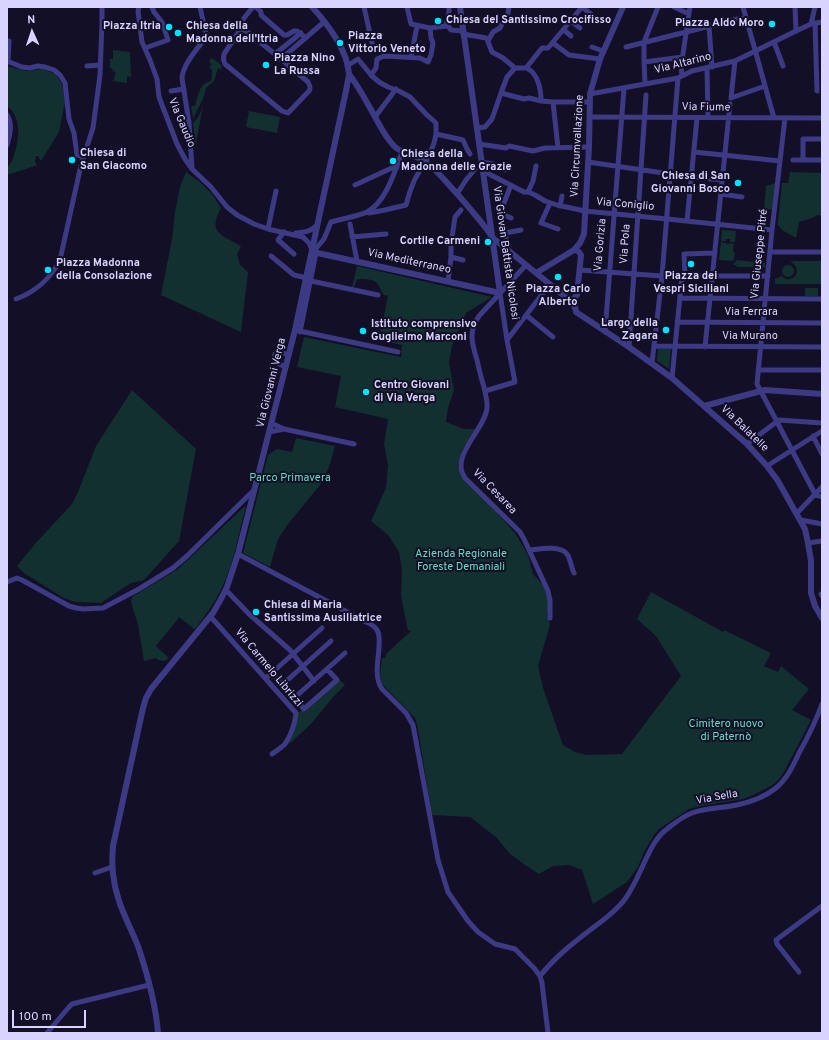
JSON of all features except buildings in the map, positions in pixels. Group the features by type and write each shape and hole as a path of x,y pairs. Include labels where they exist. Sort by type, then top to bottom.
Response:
{"street":[{"path":"16,299 27,295 39,286 55,270 60,260 83,157 92,128 100,75 102,7"},
{"path":"144,50 168,40 162,22 152,7"},
{"path":"192,169 188,118 182,74 187,64 206,37 200,7"},
{"path":"242,30 242,22 244,18 253,7 256,7 262,15 284,35 296,30 306,38"},
{"name":"Via Giovanni Verga","path":"158,1033 149,985 137,944 119,902 115,886 112,867 113,846 143,708 151,689 210,616 226,590 238,554 289,355 298,331 309,280 318,223 347,86 348,74 344,54 331,29 312,7"},
{"path":"364,7 373,47"},
{"path":"407,7 411,24 430,28 446,26 451,30 487,39 492,52 503,58 515,68 526,68 531,71 537,81 541,93 541,101"},
{"path":"446,26 449,7"},
{"name":"Via Giovan Battista Nicolosi","path":"460,7 507,340 515,382 485,391"},
{"path":"488,41 493,32 500,28 508,13 509,7"},
{"path":"526,68 542,48 548,48 553,43 582,7 592,15"},
{"name":"Via Circumvallazione","path":"574,250 580,243 584,234 589,147 590,94 603,51 623,7"},
{"path":"645,83 644,42 658,7"},
{"path":"674,7 689,14"},
{"path":"652,363 662,275 674,118 690,7"},
{"path":"743,7 774,118"},
{"path":"795,7 796,30"},
{"path":"815,7 813,24 819,75 817,91"},
{"name":"Via Gaudio","path":"140,9 142,42 157,79 159,97 180,150 192,169 211,187 227,207 237,215 254,224 268,229 291,233"},
{"path":"626,47 746,17"},
{"path":"571,21 580,28"},
{"path":"281,59 324,22"},
{"name":"Via Altarino","path":"590,94 680,77 709,67 735,61 796,30 822,22"},
{"path":"411,57 418,26"},
{"path":"708,118 709,26"},
{"path":"371,75 376,68 377,59 384,56 420,58 428,62 431,56 433,43 430,28"},
{"path":"242,30 245,30 308,82 310,88 309,91 288,113 282,111 225,64 223,58 224,54 238,32 242,30"},
{"path":"564,30 571,36"},
{"path":"275,54 301,33"},
{"path":"9,41 8,61 22,67 30,68 45,66 54,70 60,75 65,83 69,119 74,133 77,155 83,157"},
{"path":"774,42 783,66"},
{"path":"553,43 569,55 600,59"},
{"path":"592,47 603,51"},
{"path":"644,62 683,57"},
{"path":"291,233 303,237 309,243 314,252 324,239 331,222 365,213 406,205 414,180 426,162 435,139 436,123 410,97 379,82 358,59 347,66"},
{"path":"735,61 731,98 765,86"},
{"path":"87,66 100,65"},
{"path":"477,128 485,127 492,119 507,77 515,68"},
{"path":"348,74 356,84 389,141 402,152 426,162 457,194 493,238 531,269 574,250 578,251 581,256 581,270 575,307"},
{"path":"347,86 356,84"},
{"name":"Via Gorizia","path":"605,332 624,88"},
{"path":"171,91 184,89"},
{"path":"375,117 396,89"},
{"path":"501,93 524,99 529,98 541,101 590,102"},
{"name":"Via Pola","path":"629,347 646,95"},
{"path":"554,102 558,148"},
{"path":"705,347 730,104"},
{"path":"7,115 10,122 10,129 7,145"},
{"name":"Via Fiume","path":"590,117 822,118"},
{"path":"687,221 697,118"},
{"name":"Via Giuseppe Pitré","path":"785,118 772,230 757,384 815,494"},
{"path":"436,134 464,139 466,149 470,154"},
{"path":"803,160 803,139 822,139"},
{"path":"479,144 506,148 509,146 533,151 545,148 589,147"},
{"path":"180,150 191,148"},
{"path":"365,213 372,209 382,198 397,167 402,152"},
{"path":"694,152 780,161"},
{"path":"793,160 822,160"},
{"path":"482,162 493,164 505,170"},
{"path":"588,162 722,180"},
{"path":"528,192 533,181 536,166"},
{"path":"355,185 397,167"},
{"path":"457,194 476,168"},
{"name":"Via Coniglio","path":"483,171 524,192 528,192 550,203 560,206 585,211 772,230"},
{"path":"511,186 500,213 511,218"},
{"path":"268,229 276,191"},
{"path":"721,194 742,197"},
{"path":"560,206 562,196"},
{"path":"550,203 541,223 558,229"},
{"path":"448,281 455,217 461,210"},
{"path":"291,233 303,233 314,229 318,223"},
{"path":"350,224 357,261"},
{"path":"508,250 505,233 521,230"},
{"path":"284,232 278,240 294,254"},
{"path":"352,237 386,234"},
{"name":"Via Mediterraneo","path":"314,252 500,292"},
{"path":"770,252 822,252"},
{"path":"672,378 679,322 684,254 715,253"},
{"path":"271,256 294,275 309,280 378,295"},
{"path":"451,257 463,260"},
{"name":"Via Cesarea","path":"531,269 500,292 477,320 472,334 472,342 487,401 487,411 478,431 464,453 462,472 470,483 520,532 530,550 532,558 548,591 550,600 550,618"},
{"name":"Via Balatelle","path":"531,269 549,286 568,299 575,307 576,312 672,378 747,444 767,466 778,481 805,529 811,561 812,593 815,606 822,618"},
{"path":"581,270 683,276 768,276"},
{"path":"507,340 549,286"},
{"path":"568,299 572,300 578,295"},
{"path":"681,298 822,299"},
{"path":"526,315 553,337"},
{"name":"Via Ferrara","path":"679,322 822,323"},
{"path":"298,331 398,352"},
{"name":"Via Murano","path":"654,346 822,347"},
{"path":"286,367 276,363 274,361 274,356 280,352 289,355"},
{"path":"758,370 822,370"},
{"path":"704,406 761,390 822,394"},
{"path":"747,444 779,420 822,423"},
{"path":"271,423 284,429 354,444"},
{"path":"269,432 284,429"},
{"path":"767,466 822,430"},
{"path":"813,436 822,454"},
{"path":"797,513 822,487"},
{"path":"7,582 18,578 69,606 76,608 103,608 139,590 173,568 254,490"},
{"path":"815,494 822,498"},
{"path":"801,520 822,524"},
{"path":"808,543 822,541"},
{"path":"530,550 549,548 562,550 568,555 574,573"},
{"path":"238,554 376,628 380,643 377,673 379,685 406,713 413,725 438,860 448,892 468,921 478,932 496,944 518,952 540,976 548,1033"},
{"path":"226,590 249,614 290,650 314,681"},
{"name":"Via Carmelo Librizzi","path":"210,616 296,713 289,737 284,744 272,754"},
{"path":"266,678 322,628"},
{"path":"282,685 332,641"},
{"path":"294,698 345,653"},
{"path":"272,673 304,709 337,680 327,669"},
{"name":"Via Sella","path":"540,976 559,954 621,904 640,873 654,844 667,828 692,813 747,802 770,792 780,785 788,775 811,732 822,704"},
{"path":"95,873 112,867"},
{"path":"799,972 777,944 776,940 822,906"},
{"path":"47,1033 72,1004 149,985"}],"green space":[{"path":"113,50 130,52 131,77 127,76 127,83 113,81 116,72 112,71 113,69 110,68 110,59 113,59"},
{"path":"211,58 222,66 221,70 218,68 214,81 206,88 203,99 193,118 191,106 195,106 201,87 207,82 211,81 212,70 209,68 212,64 209,62"},
{"path":"7,66 27,71 44,69 56,75 62,84 65,102 59,132 41,161 39,156 36,156 35,162 37,165 7,175 7,170 17,145 18,124 16,117 7,106"},
{"path":"203,106 196,148 193,123 198,117"},
{"path":"249,111 280,117 277,133 246,127"},
{"path":"186,172 201,183 212,194 221,208 217,216 216,228 223,236 241,246 237,254 240,265 248,272 241,332 161,295 180,187"},
{"path":"790,172 822,173 822,216 818,215 799,222 796,238 782,230 778,225 782,183 788,183"},
{"path":"775,183 772,209 764,210 766,186"},
{"path":"722,230 736,231 735,242 730,242 730,239 721,241"},
{"path":"721,242 728,245 730,243 734,244 733,252 735,253 733,261 719,260"},
{"path":"737,260 765,263 765,267 737,267 736,265 733,265"},
{"path":"791,261 822,261 822,284 775,284 775,279 782,276 785,279 789,279 796,275 796,268"},
{"path":"788,265 792,267 794,271 792,275 788,277 784,275 782,271 784,267"},
{"path":"357,266 492,297 466,313 452,346 449,363 454,390 448,408 446,422 464,429 476,429 462,450 458,464 460,475 515,533 528,555 533,574 543,585 548,598 549,607 547,615 550,625 538,666 543,688 563,745 575,752 587,755 622,754 681,676 656,636 637,619 651,592 723,632 724,630 771,653 764,666 778,672 781,666 809,689 792,710 811,720 785,770 774,784 743,799 689,809 659,829 644,852 638,867 627,882 593,904 582,870 569,865 553,866 539,874 509,853 497,838 470,817 432,815 415,718 382,684 380,674 382,658 385,658 387,653 412,630 408,631 401,596 402,569 399,552 388,535 371,521 386,488 388,465 384,444 388,419 335,407 341,376 297,367 304,337 401,357 402,345 379,340 388,296 384,295 378,284 371,280 358,279 354,287 352,287"},
{"path":"805,288 818,288 818,296 805,296"},
{"path":"658,349 671,349 669,369 657,361"},
{"path":"132,390 196,449 179,541 144,580 131,583 101,603 75,602 62,597 24,573 17,566 34,545 72,504 96,446"},
{"name":"Parco Primavera","path":"296,438 335,446 329,467 320,485 288,524 278,539 270,567 243,553 268,455 277,449 292,452"},
{"path":"244,507 246,508 232,562 220,592 196,628 194,629 179,617 156,646 169,658 165,661 158,660 156,658 144,661 138,625 131,602 132,597 178,569"},
{"path":"340,680 345,685 310,725 288,745 295,728 298,713 302,710 305,712"}],"place":[{"name":"Chiesa del Santissimo Crocifisso","path":"438,21"},
{"name":"Piazza Aldo Moro","path":"772,24"},
{"name":"Piazza Itria","path":"169,27"},
{"name":"Chiesa della Madonna dell'Itria","path":"178,33"},
{"name":"Piazza Vittorio Veneto","path":"340,43"},
{"name":"Piazza Nino La Russa","path":"266,65"},
{"name":"Chiesa di San Giacomo","path":"72,160"},
{"name":"Chiesa della Madonna delle Grazie","path":"393,161"},
{"name":"Chiesa di San Giovanni Bosco","path":"738,183"},
{"name":"Cortile Carmeni","path":"488,242"},
{"name":"Piazza dei Vespri Siciliani","path":"691,264"},
{"name":"Piazza Madonna della Consolazione","path":"48,270"},
{"name":"Piazza Carlo Alberto","path":"558,277"},
{"name":"Largo della Zagara","path":"666,330"},
{"name":"Istituto comprensivo Guglielmo Marconi","path":"363,331"},
{"name":"Centro Giovani di Via Verga","path":"366,392"},
{"name":"Chiesa di Maria Santissima Ausiliatrice","path":"256,612"}],"park label":[{"name":"Azienda Regionale Foreste Demaniali","path":"461,561"},
{"name":"Cimitero nuovo di Paternò","path":"726,731"}]}
